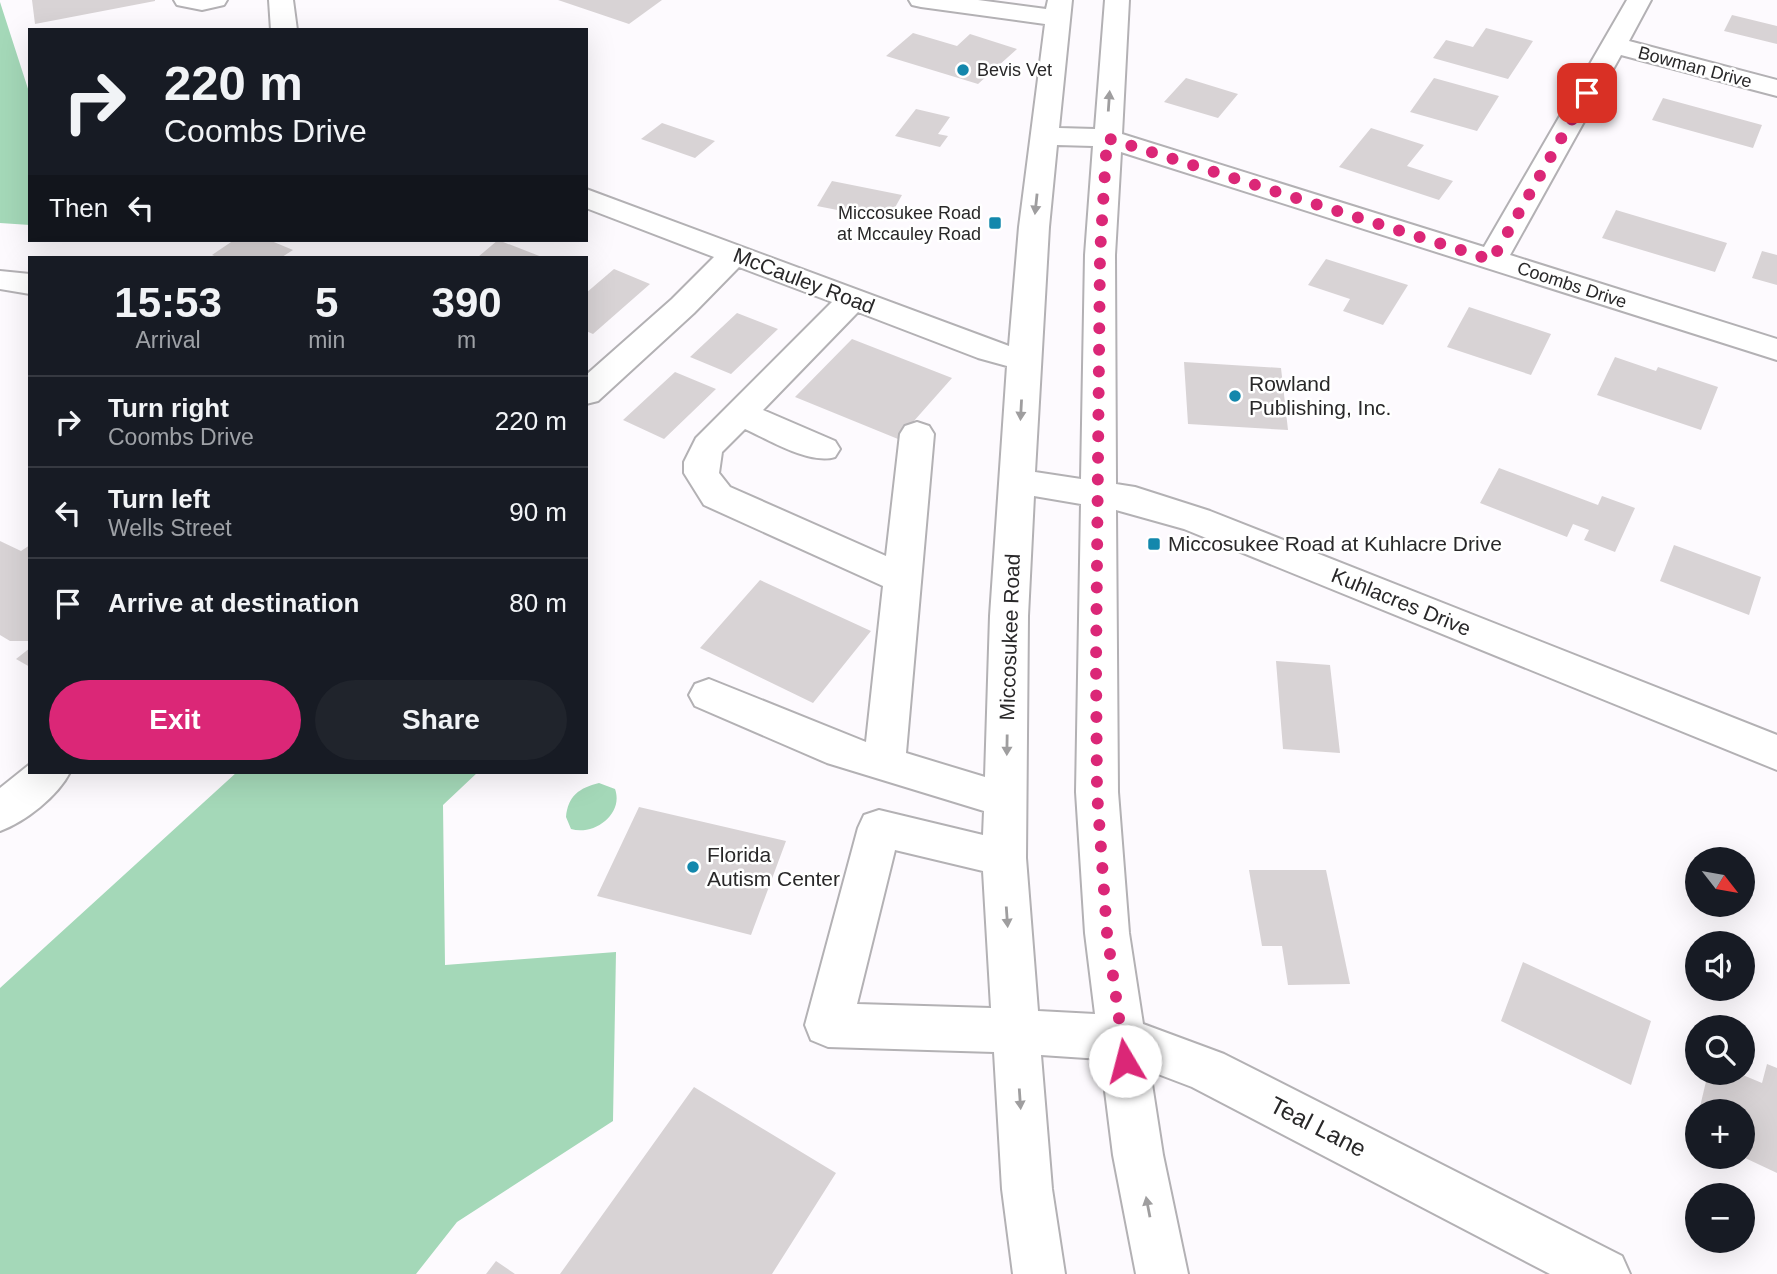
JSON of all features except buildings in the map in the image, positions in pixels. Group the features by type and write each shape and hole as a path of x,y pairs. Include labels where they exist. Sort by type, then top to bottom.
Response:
{"street":[{"path":"186,0 202,3 215,0"},
{"path":"281,0 284,28"},
{"path":"921,0 1059,9"},
{"path":"1117,0 1100,254 1097,792 1107,933 1121,1038 1138,1155 1162,1274"},
{"path":"1492,260 1639,0"},
{"name":"Miccosukee Road","path":"1039,1274 1027,1189 1004,858 1009,615 1024,360 1044,136 1059,9"},
{"name":"Bowman Drive","path":"1614,45 1777,88"},
{"name":"Coombs Drive","path":"1044,136 1107,138 1777,350"},
{"name":"McCauley Road","path":"588,199 989,351 1024,360"},
{"path":"588,391 683,306 735,254"},
{"path":"0,279 28,284"},
{"path":"853,299 708,446 700,461 701,476 717,496 902,579"},
{"path":"740,414 823,449"},
{"path":"884,764 917,434"},
{"name":"Kuhlacres Drive","path":"1017,481 1135,500 1197,520 1777,754"},
{"path":"709,695 841,751 1005,800"},
{"path":"0,813 47,774"},
{"name":"Teal Lane","path":"1004,858 879,828 828,1025 1015,1031 1121,1038 1207,1070 1604,1274"}],"green space":[{"path":"0,2 28,89 28,225 0,223"},
{"path":"235,774 476,774 443,805 445,965 616,952 613,1121 457,1222 416,1274 0,1274 0,988"},
{"path":"599,783 615,789 617,798 611,814 605,821 589,829 571,829 566,817 572,798 580,790"}],"place":[{"name":"Bevis Vet","path":"963,70"},
{"name":"Miccosukee Road at Mccauley Road","path":"995,223"},
{"name":"Rowland Publishing, Inc.","path":"1235,396"},
{"name":"Miccosukee Road at Kuhlacre Drive","path":"1154,544"},
{"name":"Florida Autism Center","path":"693,867"}],"route":[{"path":"1125,1061 1107,933 1097,792 1100,254 1107,138 1492,260 1587,93"}]}
